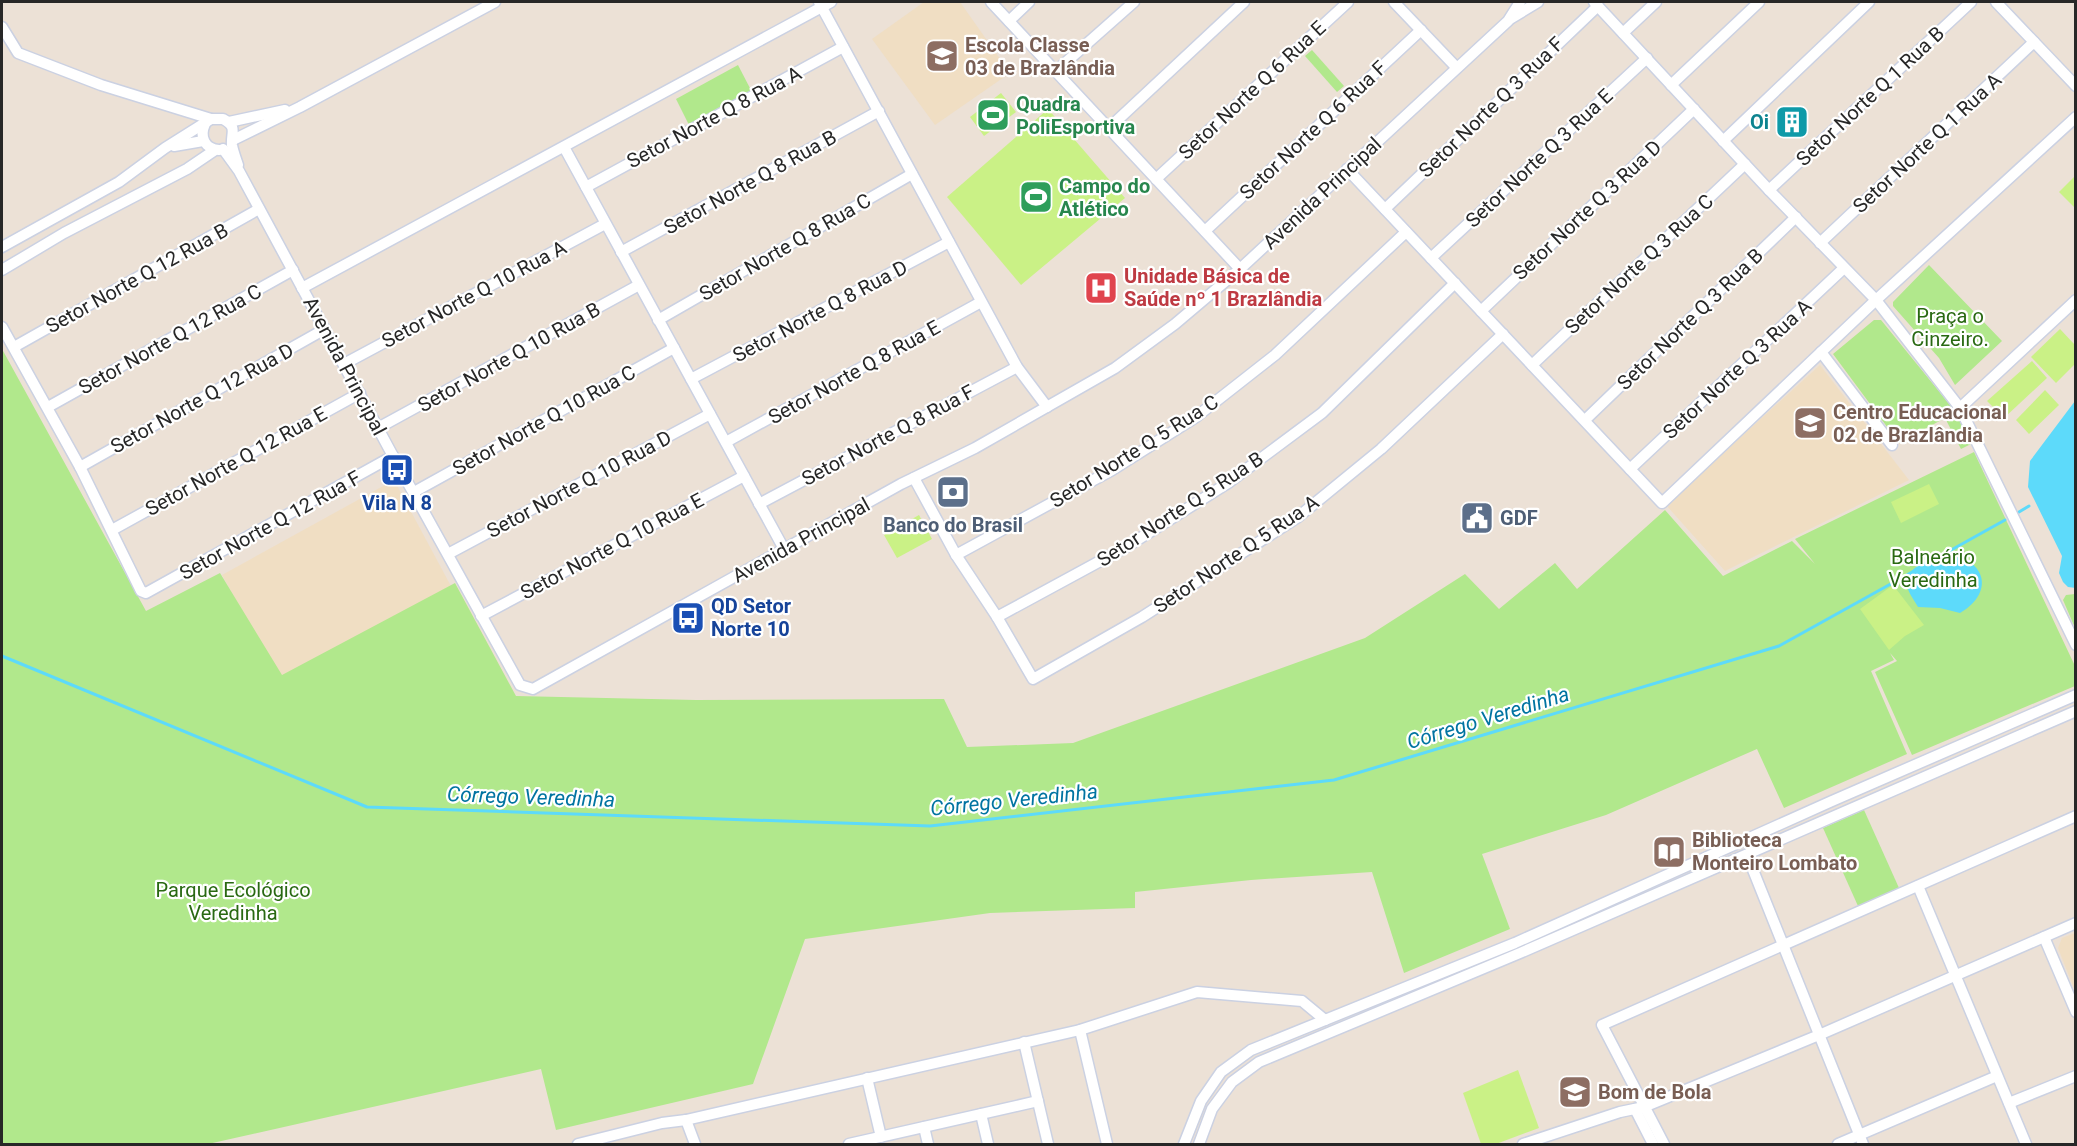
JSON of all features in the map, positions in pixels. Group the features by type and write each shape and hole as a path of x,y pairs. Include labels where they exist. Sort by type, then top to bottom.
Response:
{"street":[{"path":"2,270 64,233 187,169 219,145 300,107 495,2"},
{"path":"991,2 1240,269"},
{"path":"1009,21 1029,2"},
{"path":"1056,71 1134,2"},
{"path":"1109,129 1244,2"},
{"name":"Setor Norte Q 6 Rua E","path":"1156,179 1348,2"},
{"path":"1394,2 1456,67"},
{"name":"Avenida Principal","path":"208,122 202,135 219,145 239,171 520,685 532,689 914,478 975,448 1114,368 1174,324 1240,269 1508,21 1520,2"},
{"path":"1508,21 1538,2"},
{"path":"1623,33 1656,2"},
{"path":"1671,85 1759,2"},
{"path":"1723,141 1869,2"},
{"name":"Setor Norte Q 1 Rua B","path":"1769,190 1971,2"},
{"path":"1996,2 2076,86"},
{"path":"302,288 824,3 843,47 981,302 1017,367 1047,407"},
{"path":"1596,4 1769,190 1876,300 1960,408 2076,645"},
{"name":"Setor Norte Q 3 Rua F","path":"1385,209 1596,4"},
{"path":"2,27 18,53 208,122"},
{"name":"Setor Norte Q 6 Rua F","path":"1204,231 1421,30"},
{"name":"Setor Norte Q 1 Rua A","path":"1820,243 2034,42"},
{"name":"Setor Norte Q 8 Rua A","path":"586,187 843,47"},
{"name":"Setor Norte Q 3 Rua E","path":"1431,258 1647,58"},
{"path":"2,247 119,182 165,148 208,122 217,118 229,122 300,107"},
{"name":"Setor Norte Q 3 Rua D","path":"1481,311 1694,109"},
{"name":"Setor Norte Q 8 Rua B","path":"621,252 879,111"},
{"path":"1347,169 1662,503 1876,300 2076,117"},
{"name":"Avenida Principal","path":"219,145 234,134 229,122"},
{"path":"165,148 219,145"},
{"path":"564,147 784,549"},
{"name":"Setor Norte Q 3 Rua C","path":"1532,365 1745,164"},
{"name":"Setor Norte Q 8 Rua C","path":"658,320 912,174"},
{"name":"Setor Norte Q 12 Rua B","path":"14,347 259,209"},
{"name":"Setor Norte Q 3 Rua B","path":"1584,420 1796,217"},
{"name":"Setor Norte Q 10 Rua A","path":"344,364 605,224"},
{"name":"Setor Norte Q 5 Rua C","path":"956,555 1112,470 1196,417 1275,356 1406,232"},
{"name":"Setor Norte Q 8 Rua D","path":"691,379 949,242"},
{"name":"Setor Norte Q 3 Rua A","path":"1630,469 1844,268"},
{"name":"Setor Norte Q 12 Rua C","path":"48,407 293,270"},
{"name":"Setor Norte Q 5 Rua B","path":"997,617 1126,547 1228,483 1322,413 1455,283"},
{"name":"Setor Norte Q 10 Rua B","path":"378,429 639,285"},
{"path":"1960,408 2076,300"},
{"name":"Setor Norte Q 8 Rua E","path":"726,442 981,302"},
{"path":"2,327 48,407 112,530"},
{"name":"Setor Norte Q 12 Rua D","path":"80,467 325,329"},
{"name":"Setor Norte Q 5 Rua A","path":"997,617 1033,679 1142,617 1298,518 1381,449 1503,334"},
{"name":"Setor Norte Q 10 Rua C","path":"414,492 674,348"},
{"path":"1821,352 1892,445"},
{"name":"Setor Norte Q 8 Rua F","path":"759,504 1017,367"},
{"name":"Setor Norte Q 12 Rua E","path":"112,530 360,393"},
{"name":"Setor Norte Q 10 Rua D","path":"448,554 710,414"},
{"name":"Setor Norte Q 12 Rua F","path":"112,530 141,591 146,593 393,456"},
{"name":"Setor Norte Q 10 Rua E","path":"482,616 744,476"},
{"path":"914,478 956,555 997,617"},
{"path":"1199,1144 1212,1109 1225,1091 1232,1082 1259,1062 1517,948 1832,801 2076,695"},
{"path":"1184,1144 1201,1101 1221,1072 1251,1050 1517,948 1747,855 2076,711"},
{"path":"1973,741 1972,748 1978,752"},
{"path":"1850,794 1849,801 1856,806"},
{"path":"1832,801 1839,805 1837,814"},
{"path":"1653,1144 1640,1108 1602,1025 2076,816"},
{"path":"1747,855 1861,1140"},
{"path":"1918,886 2026,1144"},
{"path":"1523,1144 1620,1112 1640,1108 1819,1035 2076,923"},
{"path":"2044,937 2076,1012"},
{"path":"578,1144 662,1123 686,1120 1080,1030 1197,992 1302,1001 1325,1020"},
{"path":"1080,1030 1107,1144"},
{"path":"1024,1042 1048,1144"},
{"path":"1838,1144 1861,1140 1997,1076"},
{"path":"2009,1103 2076,1076"},
{"path":"867,1078 881,1137"},
{"path":"849,1144 1038,1101"},
{"path":"1640,1108 1664,1144"},
{"path":"981,1114 988,1144"},
{"path":"686,1120 695,1144"},
{"path":"924,1127 928,1144"}],"shaded area":[{"name":"Escola Classe 03 de Brazlândia","path":"924,2 960,2 1010,73 935,125 872,39"},
{"name":"Centro Educacional 02 de Brazlândia","path":"1820,365 1909,480 1725,571 1666,505"},
{"path":"394,480 452,588 281,681 222,575"},
{"path":"2075,933 2075,991 2058,948 2062,938"}],"green space":[{"path":"1312,50 1344,86 1337,92 1305,56"},
{"path":"738,65 753,94 690,127 676,99"},
{"name":"Quadra PoliEsportiva","path":"1001,93 1016,112 984,136 970,117"},
{"name":"Campo do Atlético","path":"1048,109 1125,198 1021,285 947,197"},
{"path":"2076,177 2075,208 2059,192"},
{"name":"Praça o Cinzeiro.","path":"1929,265 2002,341 1955,385 1939,358 1893,306 1893,302"},
{"path":"1874,320 1881,320 1955,411 1971,444 1961,449 1945,418 1899,443 1833,354"},
{"path":"2060,329 2075,345 2075,364 2056,383 2031,357"},
{"name":"Parque Ecológico Veredinha","path":"2,349 146,611 220,573 282,675 455,583 516,696 696,700 944,699 967,747 1073,743 1365,638 1465,574 1499,609 1555,563 1577,589 1665,510 1723,576 1792,541 1815,564 1795,539 1974,452 2075,666 2075,686 1912,755 1875,672 1897,661 1890,653 1894,660 1871,671 1907,754 1784,808 1757,749 1606,815 1482,854 1510,929 1404,973 1372,872 1251,880 1135,892 1135,908 990,913 805,939 753,1084 556,1130 541,1069 208,1144 2,1144"},
{"path":"2032,361 2047,378 2004,418 1987,401"},
{"path":"2045,390 2059,405 2029,434 2016,420"},
{"path":"1929,484 1939,504 1901,523 1891,502"},
{"path":"919,515 932,539 897,558 884,535"},
{"path":"1893,585 1924,625 1905,636 1889,650 1860,609"},
{"path":"2076,594 2075,628 2063,600 2066,595"},
{"path":"1864,810 1899,888 1858,906 1823,828"},
{"path":"1518,1070 1539,1128 1496,1144 1481,1144 1463,1093"}],"water":[{"path":"2075,401 2076,588 2068,587 2063,582 2059,573 2062,556 2028,487 2030,461"},
{"path":"1946,556 1969,562 1977,568 1981,577 1982,586 1979,595 1972,605 1960,613 1940,608 1918,607 1907,585 1907,579 1914,568 1927,561"}],"waterway":[{"name":"Córrego Veredinha","path":"2019,512 2029,506"},
{"name":"Córrego Veredinha","path":"1935,559 2005,520"},
{"name":"Córrego Veredinha","path":"2,656 367,807 930,826 1334,780 1779,646 1914,571"}],"place":[{"name":"Escola Classe 03 de Brazlândia","path":"942,56"},
{"name":"Quadra PoliEsportiva","path":"993,115"},
{"name":"Oi","path":"1792,122"},
{"name":"Campo do Atlético","path":"1036,197"},
{"name":"Unidade Básica de Saúde nº 1 Brazlândia","path":"1101,288"},
{"name":"Centro Educacional 02 de Brazlândia","path":"1810,423"},
{"name":"Vila N 8","path":"397,470"},
{"name":"Banco do Brasil","path":"953,492"},
{"name":"GDF","path":"1477,518"},
{"name":"QD Setor Norte 10","path":"688,618"},
{"name":"Biblioteca Monteiro Lombato","path":"1669,852"},
{"name":"Bom de Bola","path":"1575,1092"}],"park label":[{"name":"Balneário Veredinha","path":"1933,568"}]}
